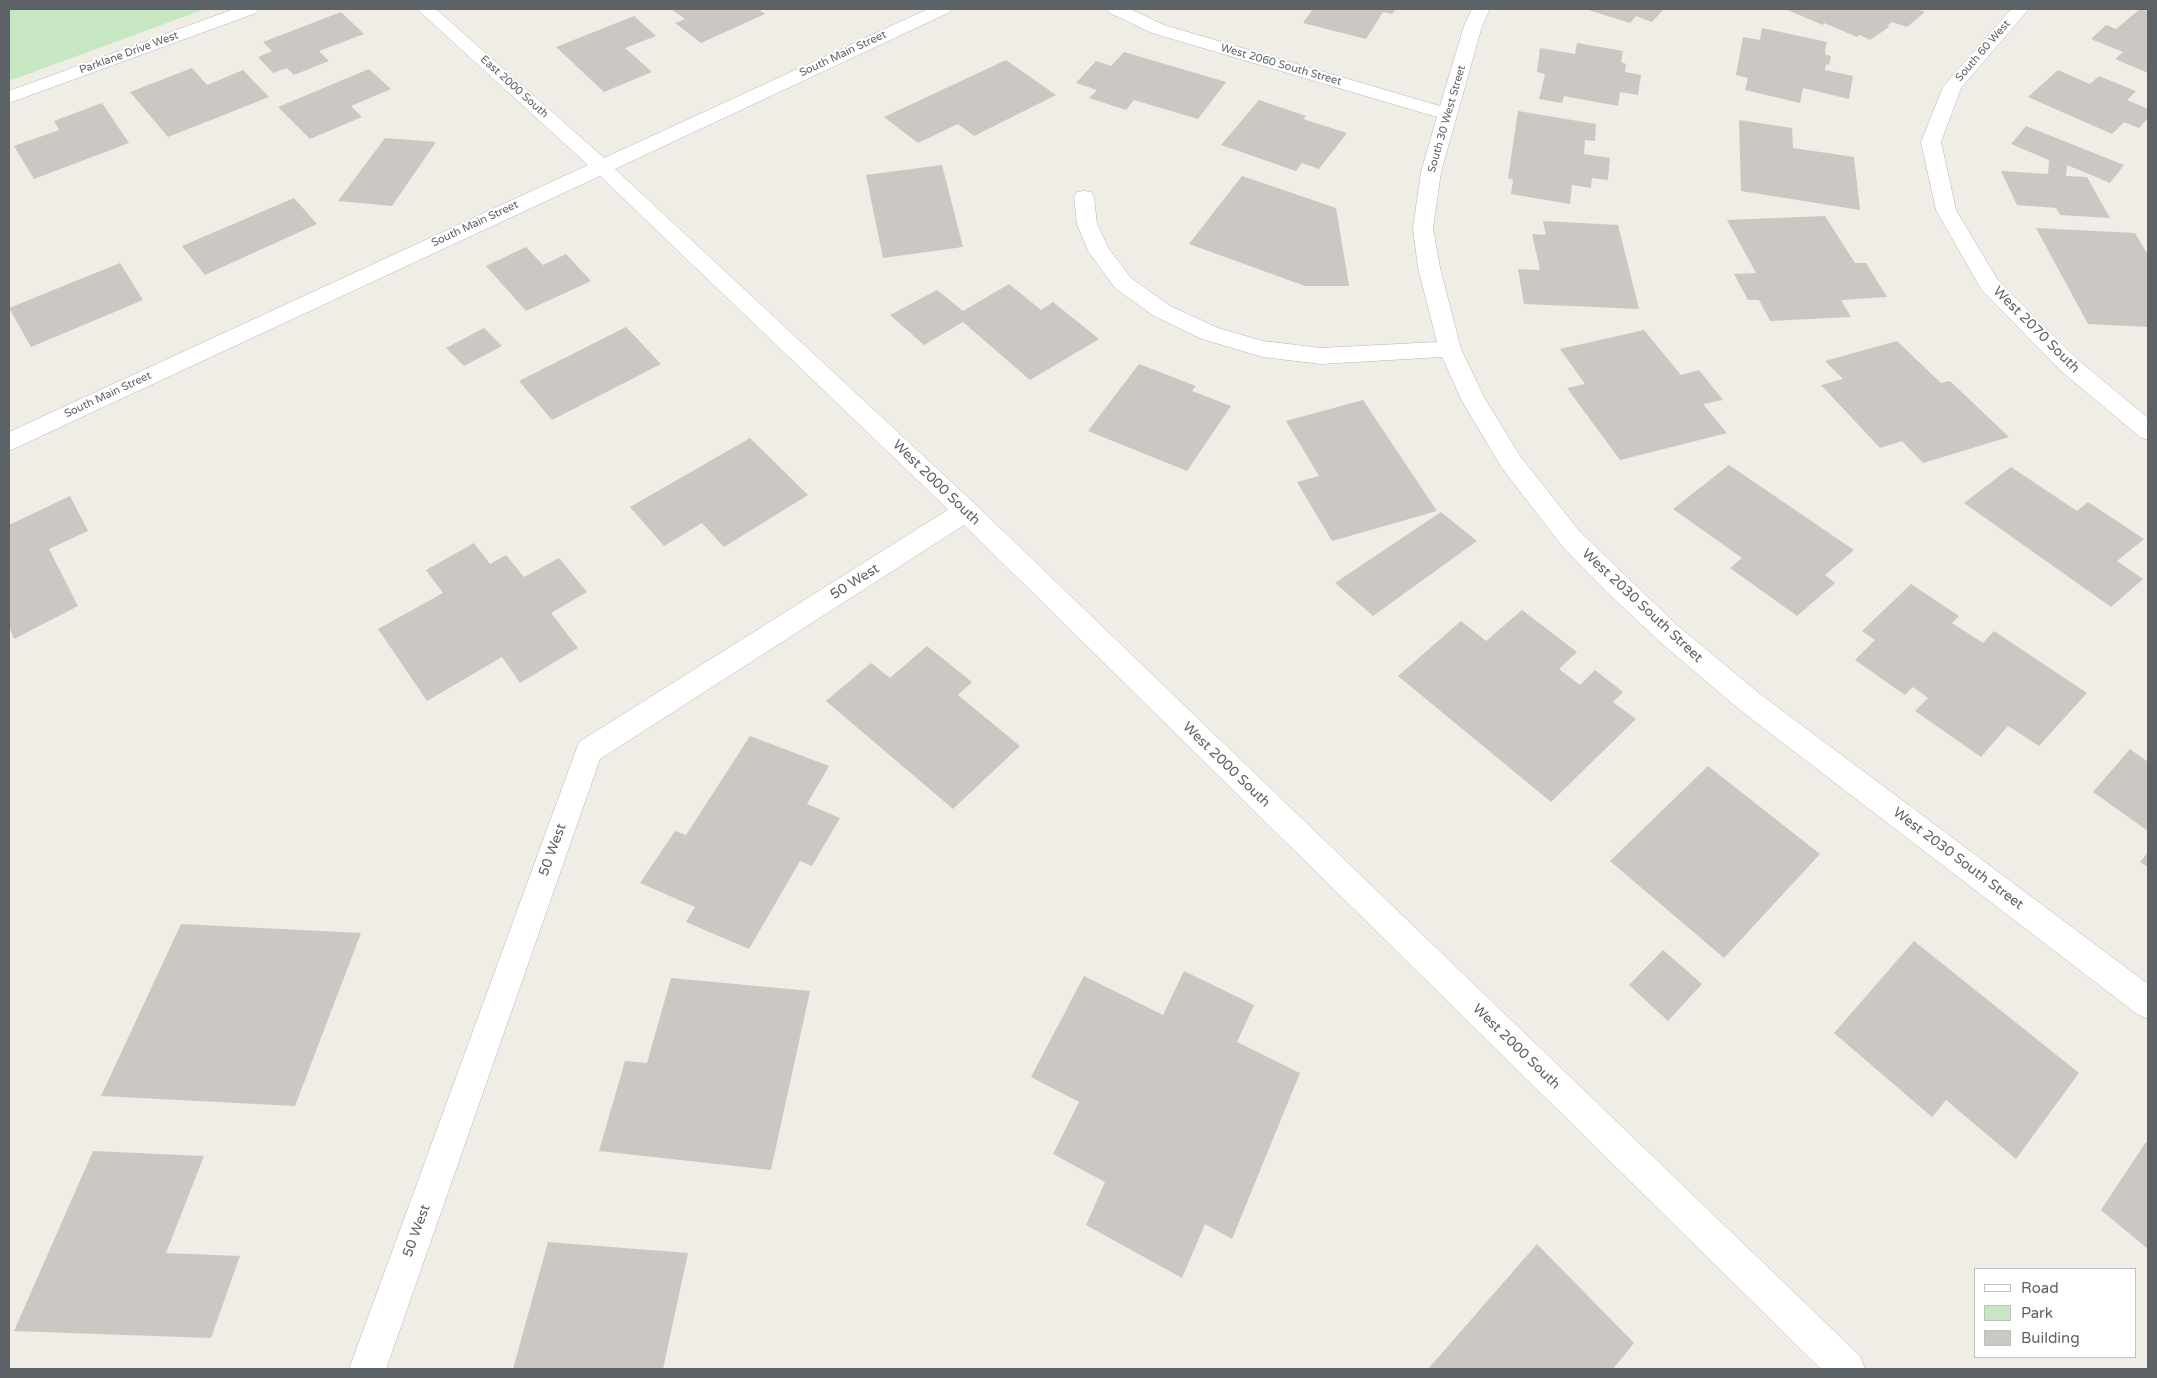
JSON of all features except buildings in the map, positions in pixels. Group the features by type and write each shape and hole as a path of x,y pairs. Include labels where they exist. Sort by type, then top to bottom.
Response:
{"street":[{"name":"Parklane Drive West","path":"9,97 250,9"},
{"name":"East 2000 South","path":"426,9 601,166"},
{"name":"South Main Street","path":"9,442 942,9"},
{"name":"West 2060 South Street","path":"1116,9 1158,28 1448,114"},
{"name":"South 30 West Street","path":"1450,349 1429,268 1423,228 1431,172 1473,26 1481,9"},
{"name":"South 60 West","path":"1946,210 1930,142 1952,87 2020,9"},
{"name":"West 2000 South","path":"601,166 966,511 1847,1369"},
{"path":"1084,197 1087,224 1099,250 1123,283 1162,311 1210,334 1263,349 1321,356 1450,349"},
{"name":"West 2070 South","path":"1946,210 1989,284 2069,365 2148,431"},
{"name":"West 2030 South Street","path":"1450,349 1487,424 1511,462 1571,539 1616,585 1750,702 2148,1003"},
{"name":"50 West","path":"367,1369 589,751 966,511"}],"green space":[{"path":"9,9 201,9 202,10 9,81"}]}
